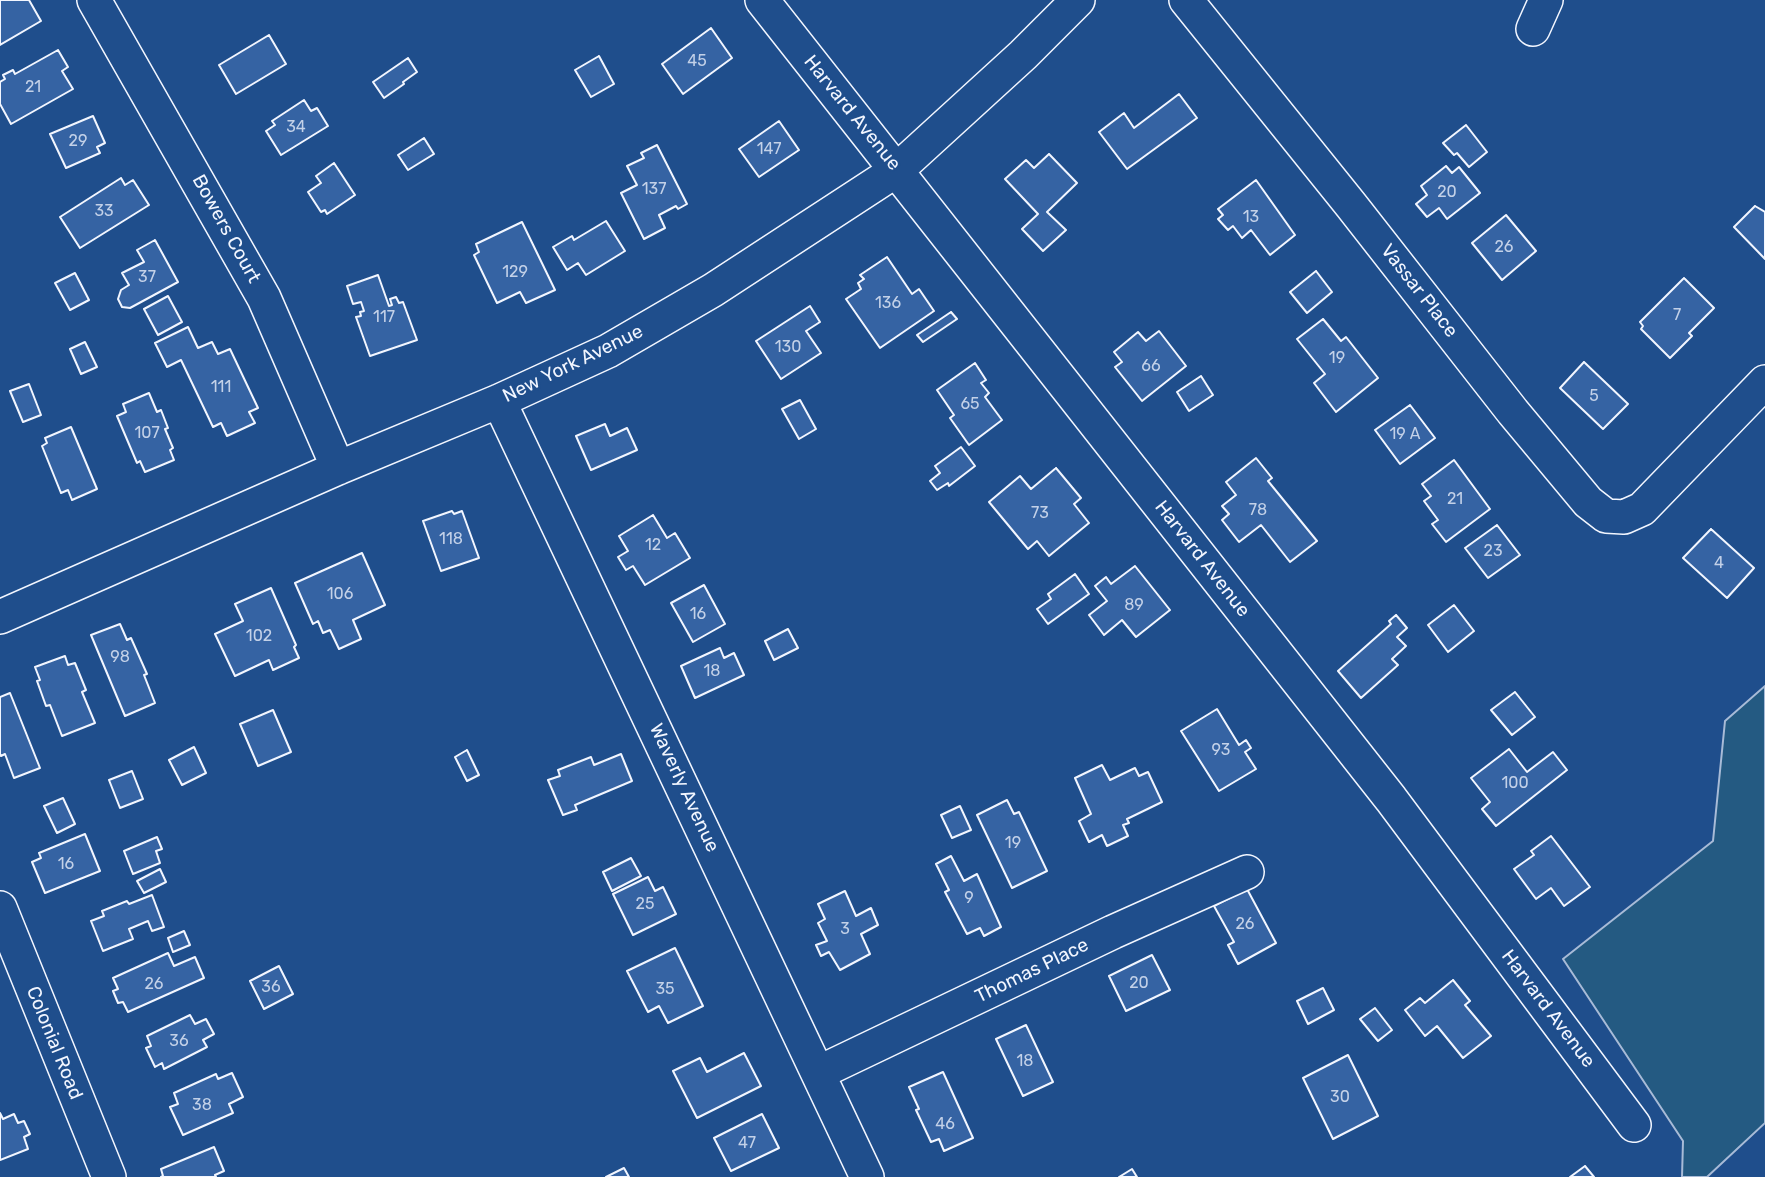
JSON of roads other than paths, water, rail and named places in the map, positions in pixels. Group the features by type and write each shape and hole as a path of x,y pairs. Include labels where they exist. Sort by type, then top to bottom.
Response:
{"street":[{"name":"Bowers Court","path":"94,0 264,298 338,468"},
{"name":"Harvard Avenue","path":"762,0 1391,799 1634,1125"},
{"name":"New York Avenue","path":"0,617 338,468 499,401 608,351 713,290 897,170 1023,55 1078,0"},
{"name":"Vassar Place","path":"1186,0 1513,412 1588,502 1606,516 1624,517 1642,509 1765,382"},
{"name":"Waverly Avenue","path":"499,401 867,1177"},
{"name":"Thomas Place","path":"818,1073 1113,932 1247,872"},
{"name":"Colonial Road","path":"0,908 109,1177"}]}
